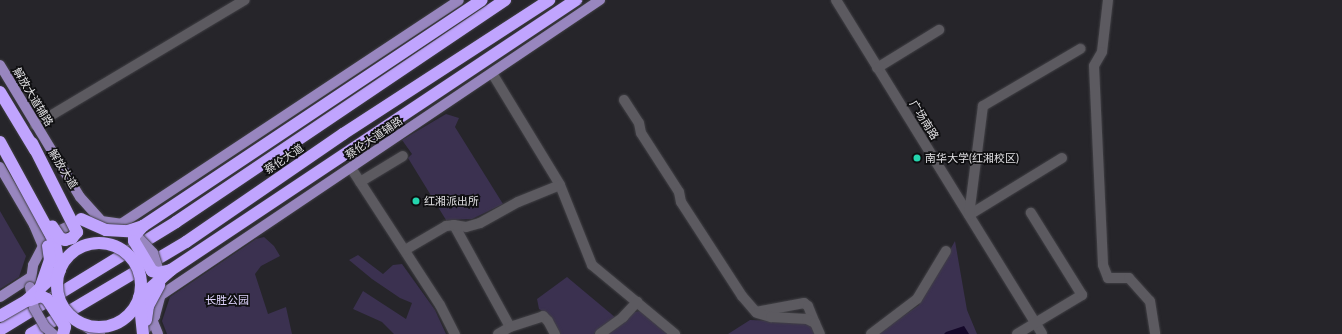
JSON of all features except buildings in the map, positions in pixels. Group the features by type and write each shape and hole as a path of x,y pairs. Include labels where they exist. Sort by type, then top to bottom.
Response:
{"highway":[{"path":"171,270 158,273 152,271 134,241 134,236 143,226 482,0"},
{"name":"蔡伦大道","path":"0,330 176,222 506,0"},
{"name":"蔡伦大道","path":"31,334 186,242 343,134 549,0"},
{"path":"83,324 95,328 120,323 130,315 139,298 171,270 576,0"},
{"name":"解放大道","path":"0,92 80,219 97,237 117,247"},
{"path":"0,142 46,225 54,243 60,270"},
{"path":"8,157 60,238 72,238 77,232 76,227 32,143"},
{"path":"80,219 106,230 128,231 143,226"},
{"path":"26,301 50,260 46,225"},
{"path":"99,334 83,324 64,308 58,296 57,284 60,270 66,258 77,249 90,244 104,243 117,247 128,254 137,265 141,279 139,298 142,334"},
{"path":"34,285 60,270"},
{"path":"142,334 148,306 157,288 171,270"},
{"path":"0,316 26,301 41,296 47,299 64,328 63,334"}],"main road":[{"path":"121,224 459,0"},
{"name":"蔡伦大道辅路","path":"161,295 600,0"},
{"name":"解放大道辅路","path":"0,65 80,197 100,219"},
{"path":"0,167 34,225 43,246"},
{"path":"53,334 45,327 34,308 33,265 43,246 58,231 72,224 100,219 121,224 130,230 153,253 162,284 161,295 152,320 142,334"},
{"path":"0,297 34,285"},
{"path":"152,320 158,334"}],"street":[{"path":"35,125 245,0"},
{"name":"广场南路","path":"836,0 1042,334"},
{"path":"1108,0 1102,52 1094,66 1103,266 1108,278 1129,278 1150,301 1156,334"},
{"path":"877,68 939,30"},
{"path":"969,215 983,106 1080,49"},
{"path":"492,73 560,185 592,265 676,334"},
{"path":"624,100 639,124 641,133 679,192 681,202 731,280 756,312 771,317 806,319 815,323"},
{"path":"360,182 403,156"},
{"path":"969,215 1062,158"},
{"path":"351,168 440,305 455,334"},
{"path":"405,250 446,226 454,225 466,227 480,223 518,202 560,185"},
{"path":"1018,334 1082,295 1031,213"},
{"path":"454,225 510,326"},
{"path":"871,334 917,299 946,250"},
{"path":"600,334 623,317 637,302"},
{"path":"756,312 804,303 808,306 820,334"},
{"path":"498,334 510,326 543,316 548,320 555,334"}],"green space":[{"path":"446,114 459,118 455,127 503,204 472,219 446,220 408,158 412,154 402,140"},
{"path":"0,211 26,256 19,277 0,289"},
{"name":"长胜公园","path":"264,237 274,246 280,256 261,266 255,274 268,314 286,307 292,334 167,334 162,321 170,297 256,239"},
{"path":"955,241 967,310 977,334 877,334 919,305"},
{"path":"358,255 383,274 393,265 402,264 435,310 446,334 394,334 382,322 353,309 363,291 406,319 412,303 400,298 372,279 349,260"},
{"path":"567,277 616,318 594,334 558,334 544,312 539,309 537,299"},
{"path":"640,311 669,334 605,334 634,312"},
{"path":"750,320 807,322 814,325 817,334 728,334"}],"shaded area":[{"path":"964,326 969,334 944,334 946,332"}],"place":[{"name":"南华大学(红湘校区)","path":"917,158"},
{"name":"红湘派出所","path":"416,201"}]}
